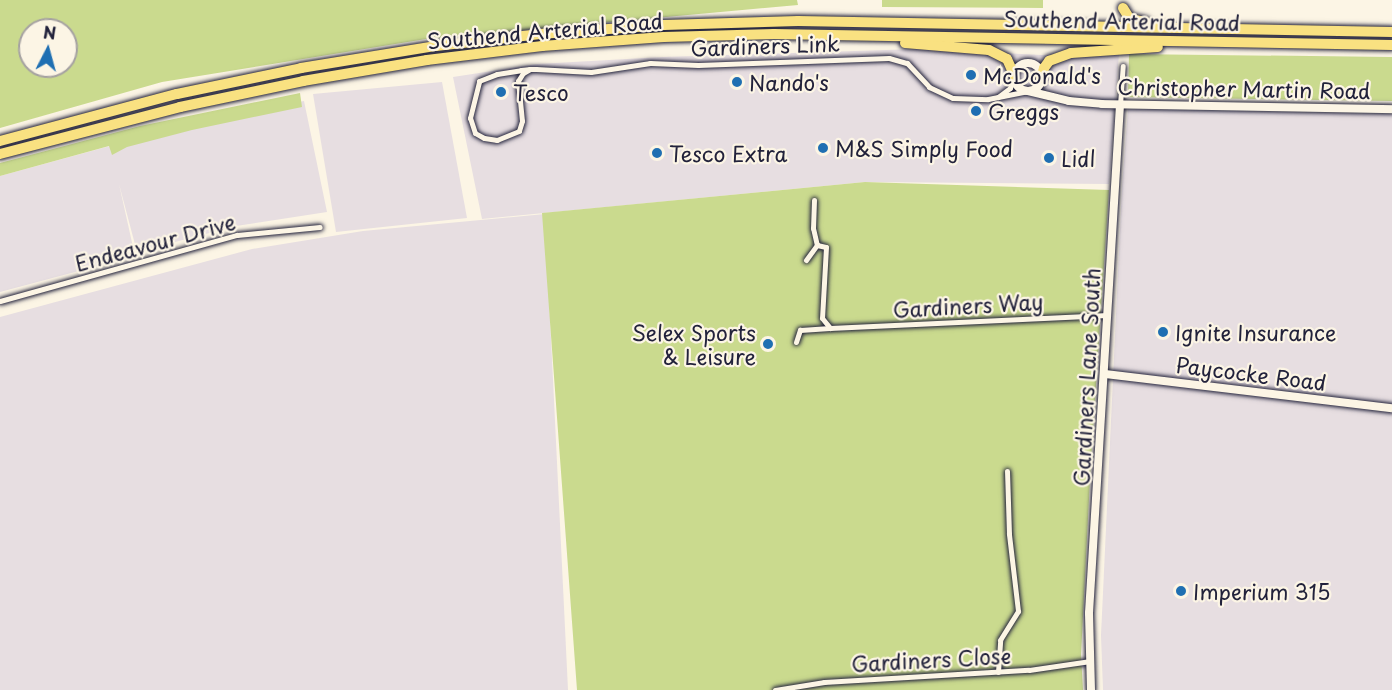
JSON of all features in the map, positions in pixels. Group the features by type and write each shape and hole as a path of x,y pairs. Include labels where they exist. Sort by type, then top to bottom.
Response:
{"highway":[{"path":"983,25 1109,21 1118,17 1123,4"},
{"path":"1123,4 1126,16 1136,22 1317,31"},
{"name":"Southend Arterial Road","path":"0,141 177,94 301,68 446,45 540,34 664,25 798,21 1392,32"},
{"path":"774,34 981,48 1007,59 1014,75"},
{"name":"Southend Arterial Road","path":"0,154 180,107 303,81 427,60 553,45 664,37 774,34 1392,45"},
{"path":"1041,78 1049,61 1077,52 1128,48 1317,44"}],"street":[{"name":"Gardiners Link","path":"530,69 523,73 518,81 522,121 519,131 497,140 484,138 475,133 470,118 479,81 503,72 530,69 591,72 650,63 698,65 889,58 907,63 929,87 946,97 988,99 1028,91"},
{"path":"988,99 1005,92 1012,84 1020,65 1029,63 1036,66 1045,90 1061,99"},
{"name":"Gardiners Lane South","path":"1091,690 1089,613 1123,66"},
{"path":"1014,75 1017,87 1028,91 1038,86 1041,78"},
{"name":"Christopher Martin Road","path":"1028,91 1061,99 1120,105 1392,109"},
{"path":"806,260 817,245 813,228 814,200"},
{"name":"Endeavour Drive","path":"0,301 237,235 320,226"},
{"path":"817,245 826,247 822,318 830,328"},
{"name":"Gardiners Way","path":"796,342 800,330 1108,315"},
{"name":"Paycocke Road","path":"1105,374 1392,408"},
{"path":"998,672 1000,640 1018,611 1009,534 1007,471"},
{"name":"Gardiners Close","path":"775,690 822,682 998,672 1090,661"}],"shaded area":[{"path":"917,49 1063,56 1119,54 1109,184 865,182 482,219 453,77 537,64 663,57"},
{"path":"442,82 467,218 336,232 313,94"},
{"path":"304,101 327,212 236,226 137,252 119,184 135,256 0,292 0,176 194,123"},
{"path":"1128,109 1392,114 1392,690 1103,690 1101,635 1122,186"},
{"path":"545,214 568,690 0,690 0,317 252,249 363,231"}],"green space":[{"path":"0,0 797,0 798,5 426,39 162,82 0,128"},
{"path":"882,0 1043,0 1043,8 882,7"},
{"path":"1129,54 1392,57 1392,101 1128,97"},
{"path":"300,93 302,107 192,130 127,147 112,155 109,146 0,176 0,163 140,126"},
{"path":"865,182 1109,190 1091,460 1081,655 1083,690 577,690 542,213"}],"place":[{"name":"McDonald's","path":"971,75"},
{"name":"Nando's","path":"737,82"},
{"name":"Tesco","path":"501,92"},
{"name":"Greggs","path":"976,111"},
{"name":"M&S Simply Food","path":"823,148"},
{"name":"Tesco Extra","path":"657,153"},
{"name":"Lidl","path":"1049,158"},
{"name":"Ignite Insurance","path":"1163,332"},
{"name":"Selex Sports & Leisure","path":"768,344"},
{"name":"Imperium 315","path":"1181,591"}]}
